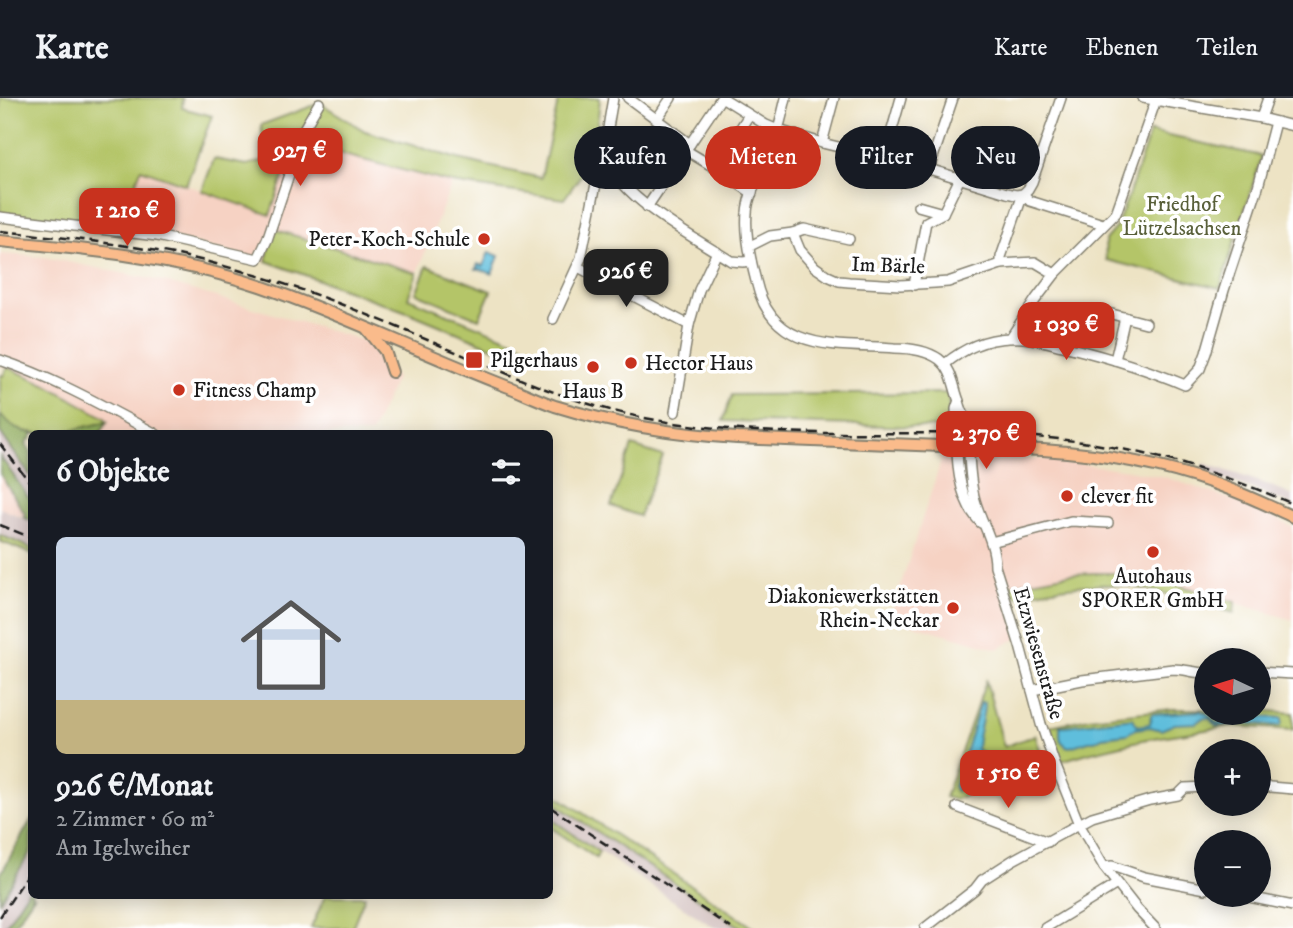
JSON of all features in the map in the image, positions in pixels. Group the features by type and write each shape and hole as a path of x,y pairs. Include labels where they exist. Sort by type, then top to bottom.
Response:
{"main road":[{"path":"0,242 138,256 177,263 257,285 552,405 638,428 687,435 1078,452 1177,471 1247,496 1293,517"},
{"path":"365,327 385,351 392,372"}],"street":[{"path":"608,126 612,98"},
{"path":"628,98 666,126"},
{"path":"657,118 671,98"},
{"path":"691,143 722,98 769,126"},
{"path":"779,126 786,98"},
{"path":"834,98 822,143 835,146"},
{"path":"893,126 901,98"},
{"path":"937,145 953,98"},
{"path":"1001,264 1023,194 1032,182 1061,98"},
{"path":"1143,98 1183,101 1293,126"},
{"path":"1261,118 1268,98"},
{"path":"1011,337 1055,274 1116,214 1156,100"},
{"path":"0,217 157,236 258,259 267,240 305,127 319,103"},
{"path":"741,126 748,115"},
{"path":"945,364 958,354 985,341 1011,337 1047,342 1115,360 1185,385 1200,369 1206,353 1226,282 1258,187 1275,122"},
{"path":"691,149 705,160"},
{"path":"553,319 581,258 595,189"},
{"path":"628,189 647,207 731,261 751,261"},
{"path":"647,207 659,189"},
{"path":"746,189 752,193"},
{"path":"754,189 747,211 751,261 763,305 777,322 795,336 817,343 920,351 937,358 945,364 951,375 967,424 975,435 1000,449"},
{"path":"914,285 926,222 943,214 955,189"},
{"path":"994,189 1016,195 1023,194"},
{"path":"1023,194 1030,201 1103,225"},
{"path":"918,206 943,214"},
{"name":"Im Bärle","path":"750,246 770,236 804,229 849,239"},
{"name":"Im Bärle","path":"793,233 807,259 828,276 839,281 914,285 948,282 1001,264 1035,262 1055,274"},
{"path":"676,412 689,325 699,290 717,252"},
{"path":"578,267 689,325"},
{"path":"1108,313 1146,323"},
{"path":"1115,360 1125,317"},
{"path":"0,360 74,392 148,430"},
{"path":"958,401 956,409 962,447"},
{"path":"962,447 967,424"},
{"name":"Etzwiesenstraße","path":"962,447 957,464 967,504 991,542 995,566 1054,762 1079,824 1104,867 1155,928"},
{"path":"991,542 1071,521 1108,523"},
{"path":"1032,690 1082,680 1173,669 1185,669 1194,673"},
{"path":"1271,673 1293,674"},
{"path":"1271,787 1293,789"},
{"path":"925,928 975,889 982,880 1092,817 1118,808 1178,795 1185,788 1194,788"},
{"path":"957,807 1048,842"},
{"path":"1104,867 1112,866 1144,877 1194,887"},
{"path":"1045,928 1117,884"},
{"path":"1271,902 1293,906"}],"shaded area":[{"path":"299,130 344,155 452,183 417,273 273,229 266,261 150,232 152,215 127,206 141,169 270,214"},
{"path":"0,254 44,257 165,282 365,341 396,378 373,430 102,430 107,422 105,417 45,384 0,365"},
{"path":"0,432 28,473 28,497 0,456"},
{"path":"942,458 1046,459 1128,470 1165,477 1274,517 1293,528 1293,620 1155,578 1123,573 1070,574 1009,585 1003,583 1018,638 997,649 890,618"},
{"path":"1204,463 1293,496 1293,506 1202,471"},
{"path":"0,474 25,514 23,517 0,508"},
{"path":"0,508 28,520 28,547 0,535"},
{"path":"553,802 742,928 715,928 553,820"},
{"path":"28,856 28,891 4,928 0,928 0,901"}],"green space":[{"path":"0,98 183,98 182,108 212,116 186,185 141,169 127,206 122,231 0,216"},
{"path":"559,98 600,98 597,126 574,126 574,185 564,199 452,183 344,155 299,131 270,215 202,191 214,159 247,165 266,160 261,125 320,103 365,131 458,159 541,178"},
{"name":"Friedhof Lützelsachsen","path":"1150,132 1262,156 1220,288 1106,260 1105,240 1116,227"},
{"path":"273,229 417,273 408,298 529,347 526,361 410,313 266,261"},
{"path":"427,266 491,291 479,319 416,293"},
{"path":"7,367 45,384 105,418 107,422 73,430 28,432 17,429 0,415 0,375 3,376"},
{"path":"948,393 950,428 723,421 732,395"},
{"path":"0,415 17,429 28,432 28,473 0,432"},
{"path":"107,422 102,430 71,430"},
{"path":"632,446 663,456 639,516 611,506"},
{"path":"0,456 28,497 28,520 23,517 25,514 0,474"},
{"path":"0,535 28,547 28,553 0,541"},
{"path":"1123,573 1155,578 1235,602 1234,613 1134,587 1075,586 1016,597 1009,585 1070,574"},
{"path":"986,681 1004,747 1035,735 1046,768 955,800 945,797"},
{"path":"1194,709 1194,725 1271,725 1271,711 1293,713 1293,730 1232,726 1147,739 1061,761 1050,726 1089,718"},
{"path":"553,793 754,928 742,928 553,802"},
{"path":"553,820 599,852 596,858 553,829"},
{"path":"28,825 28,856 0,901 0,875"},
{"path":"28,891 28,899 32,899 12,928 4,928"},
{"path":"324,899 364,899 352,928 311,928"}],"water":[{"path":"489,252 499,256 492,274 476,269 478,264 483,266"},
{"path":"981,702 984,703 984,709 977,749 983,754 997,755 993,763 1002,771 998,775 988,770 977,771 956,791 954,788"},
{"path":"1194,711 1194,723 1175,724 1161,730 1150,727 1135,729 1127,734 1102,737 1070,747 1061,741 1060,726 1133,718 1137,726 1150,724 1153,714"},
{"path":"1271,717 1282,718 1280,726 1268,725 1271,725"}],"railway":[{"path":"0,231 146,249 248,273 352,309 560,394 640,417 741,430 946,433 1080,442 1173,461 1233,480 1293,504"},
{"path":"0,444 28,480"},
{"path":"0,525 28,536"},
{"path":"553,809 731,928"},
{"path":"0,917 28,874"}],"place":[{"name":"Peter-Koch-Schule","path":"484,239"},
{"name":"Pilgerhaus","path":"474,360"},
{"name":"Hector Haus","path":"631,363"},
{"name":"Haus B","path":"593,367"},
{"name":"Fitness Champ","path":"179,390"},
{"name":"clever fit","path":"1067,496"},
{"name":"Autohaus SPORER GmbH","path":"1153,552"},
{"name":"Diakoniewerkstätten Rhein-Neckar","path":"953,608"}]}
